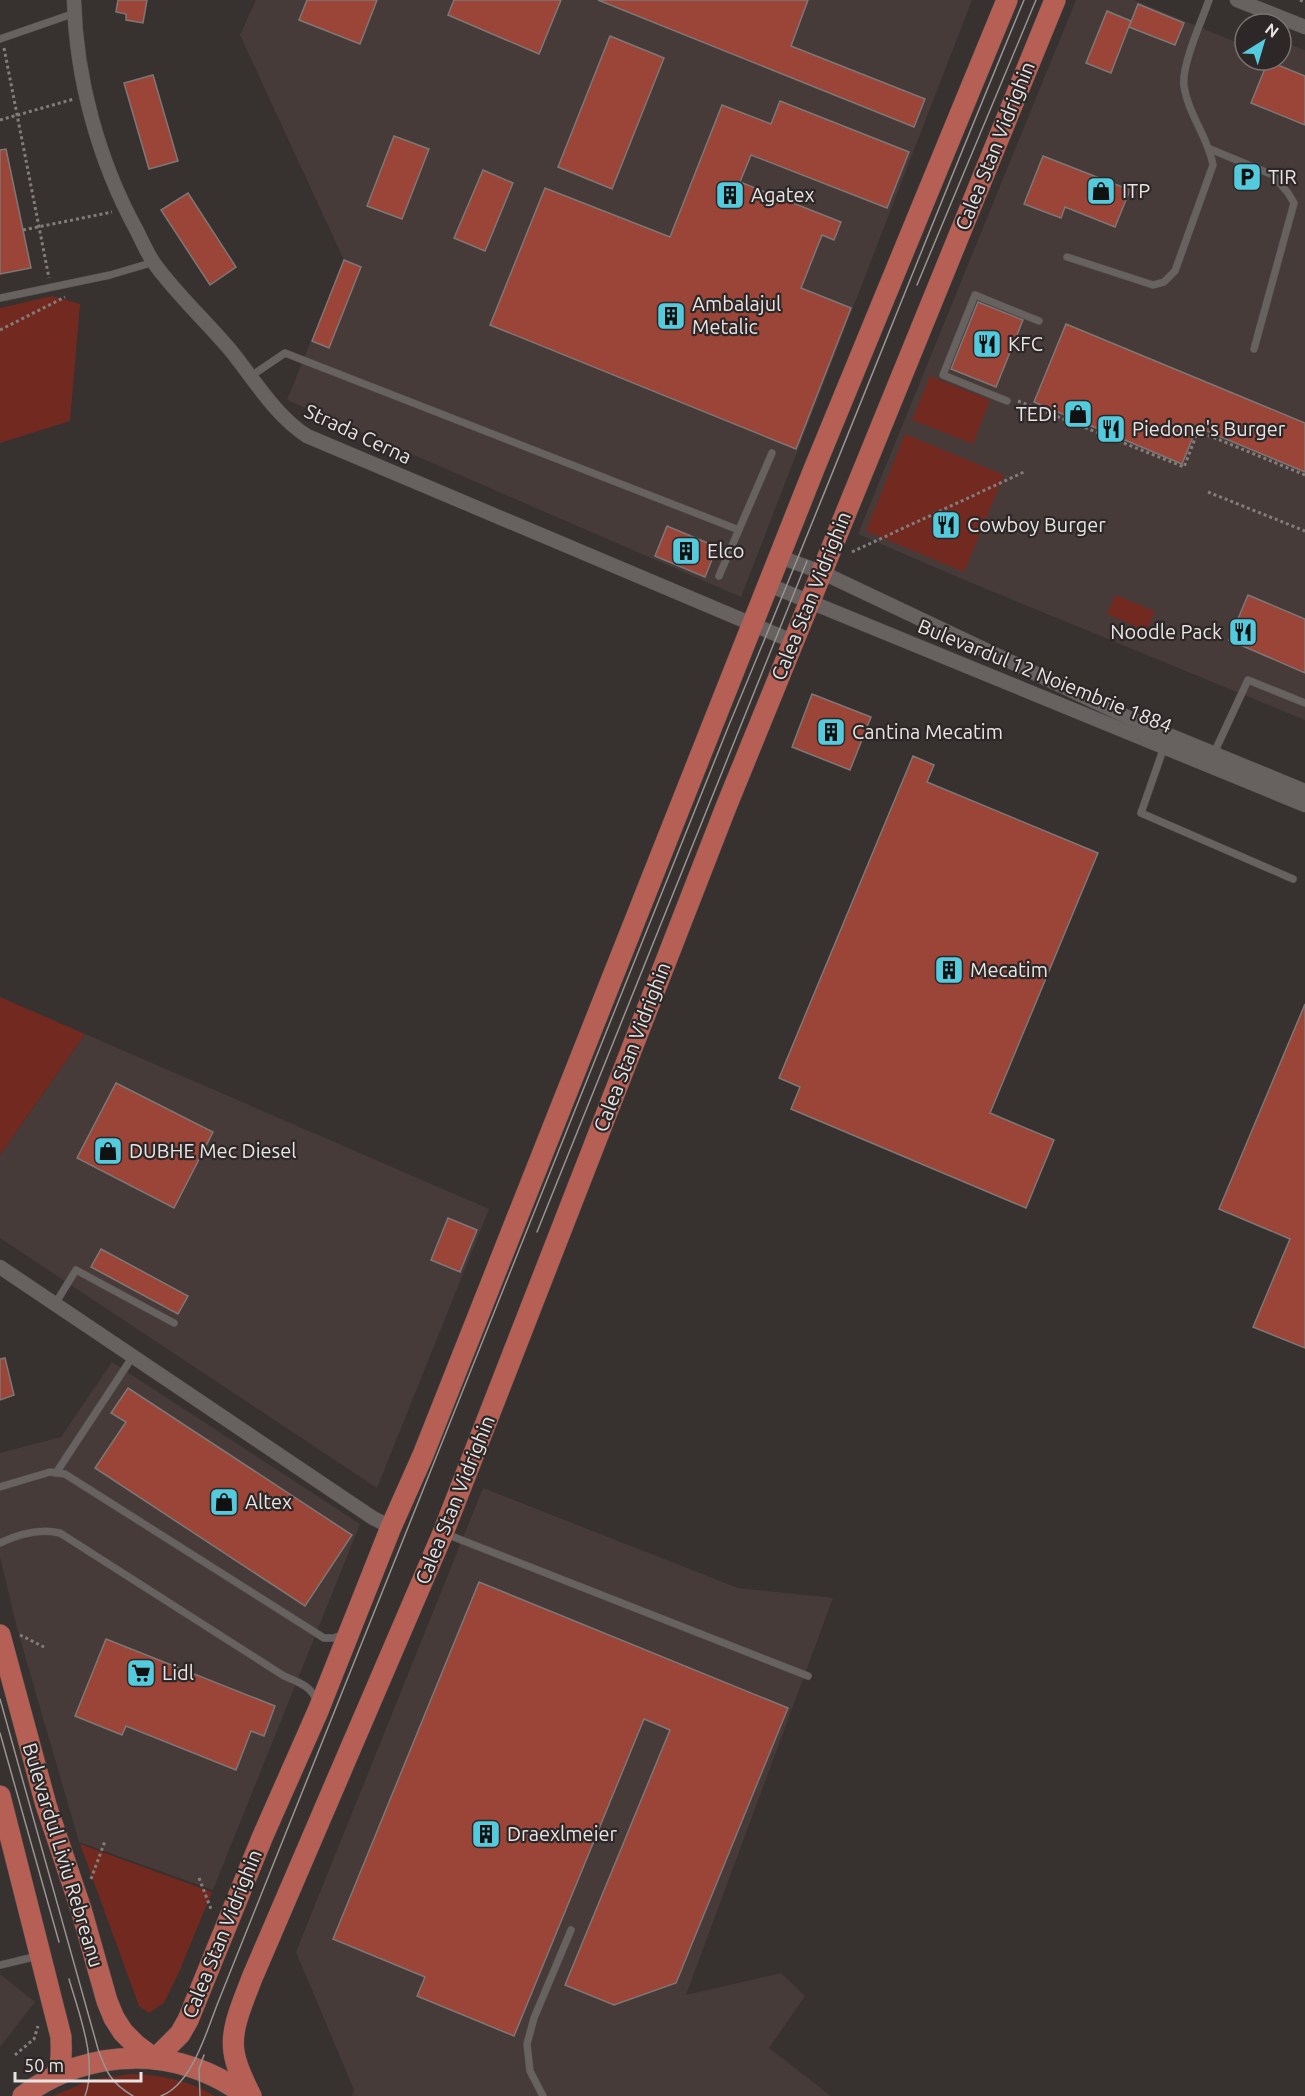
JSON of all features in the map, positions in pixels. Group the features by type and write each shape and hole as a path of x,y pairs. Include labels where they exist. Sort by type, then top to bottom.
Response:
{"main road":[{"name":"Calea Stan Vidrighin","path":"155,2059 180,2034 188,2020 262,1838 318,1711 391,1527 455,1376 780,557 1007,0"},
{"name":"Calea Stan Vidrighin","path":"248,2096 233,2049 235,2029 241,2008 443,1533 792,641 1055,0"},
{"name":"Bulevardul Liviu Rebreanu","path":"9,1635 46,1805 81,1909 107,2001 114,2018 123,2031 136,2045 155,2059"},
{"path":"0,1796 61,2037 62,2059 55,2076"},
{"path":"23,2096 55,2076 72,2069 102,2061 128,2058 155,2059 199,2069 248,2096"}],"street":[{"path":"1237,0 1305,27"},
{"name":"Strada Cerna","path":"75,7 87,95 99,142 125,209 154,262 291,426 307,436 792,641"},
{"name":"Bulevardul 12 Noiembrie 1884","path":"780,557 821,572 1142,724 1305,791"},
{"name":"Bulevardul 12 Noiembrie 1884","path":"769,585 1305,805"},
{"path":"0,1267 373,1518 391,1527"}],"lane":[{"path":"1067,256 1153,285 1164,282 1175,271 1213,165 1210,149 1184,86 1184,73 1209,0"},
{"path":"1,39 75,7"},
{"path":"1210,149 1273,175 1294,203 1254,349"},
{"path":"0,298 110,276 154,262"},
{"path":"1008,399 943,375 946,366 975,295 1039,321"},
{"path":"251,376 285,353 739,530"},
{"path":"719,576 772,453"},
{"path":"1214,753 1248,680 1305,703"},
{"path":"1164,747 1141,813 1293,879"},
{"path":"55,1304 76,1270 174,1323"},
{"path":"56,1473 133,1356"},
{"path":"0,1487 50,1473 65,1474 324,1638 334,1638 351,1630"},
{"path":"0,1543 32,1531 47,1530 60,1533 284,1676 305,1685 317,1698 318,1711"},
{"path":"443,1533 808,1676"},
{"path":"543,2096 530,2071 527,2044 534,2018 571,1930"},
{"path":"0,1965 41,1955"}],"path":[{"path":"1300,0 1305,2"},
{"path":"1,39 51,288"},
{"path":"0,120 87,95"},
{"path":"23,230 125,209"},
{"path":"0,330 70,295"},
{"path":"1008,399 1184,467 1198,431 1305,475"},
{"path":"852,552 1026,471"},
{"path":"1208,492 1305,531"},
{"path":"9,1635 44,1647"},
{"path":"90,1883 105,1841"},
{"path":"199,1878 211,1910"},
{"path":"15,2055 34,2039 39,2028 38,2018"}],"shaded area":[{"path":"256,0 972,0 741,597 287,400 344,260 240,35"},
{"path":"1076,0 1134,0 1233,41 1233,72 1293,72 1293,46 1305,50 1305,720 858,534"},
{"path":"52,296 80,304 70,421 0,443 0,308"},
{"path":"930,376 990,400 973,444 912,420"},
{"path":"905,434 1004,475 964,572 866,531"},
{"path":"1115,595 1155,611 1147,631 1107,614"},
{"path":"0,997 85,1034 0,1155"},
{"path":"85,1034 489,1209 377,1488 0,1238 0,1155"},
{"path":"112,1362 360,1524 213,1890 79,1842 17,1628 0,1557 0,1453 61,1437"},
{"path":"483,1488 738,1588 833,1598 686,1995 781,1973 805,1996 769,2048 831,2096 352,2096 354,2090 296,1952"},
{"path":"80,1844 212,1892 164,2003 149,2013 139,2006"},
{"path":"0,1974 35,2002 0,2047"},
{"path":"131,2074 174,2079 215,2096 53,2096 91,2080"}],"building":[{"path":"118,0 147,0 143,23 126,20 126,14 116,12"},
{"path":"307,0 377,0 360,44 299,20"},
{"path":"454,0 561,0 539,54 448,15"},
{"path":"598,0 808,0 791,46 925,99 914,127"},
{"path":"1138,4 1184,23 1175,45 1129,27"},
{"path":"1107,11 1131,21 1111,73 1086,63"},
{"path":"610,36 664,58 612,189 558,167"},
{"path":"1293,71 1305,76 1305,125 1251,103 1264,72"},
{"path":"153,75 178,161 149,169 124,83"},
{"name":"Ambalajul Metalic","path":"780,101 909,152 887,208 751,155 740,182 841,222 834,240 822,235 801,288 851,308 796,449 490,325 545,188 670,237 722,105 771,124"},
{"path":"394,136 429,149 402,219 367,206"},
{"path":"6,149 31,268 0,274 0,150"},
{"path":"1043,156 1130,190 1115,227 1065,207 1061,218 1024,204"},
{"path":"483,170 513,183 485,251 454,238"},
{"path":"188,193 236,267 210,285 161,210"},
{"path":"344,260 361,267 329,348 312,341"},
{"name":"KFC","path":"978,302 1023,320 996,387 951,369"},
{"path":"1066,324 1305,423 1305,472 1197,427 1182,464 1034,402"},
{"name":"Elco","path":"667,526 717,547 705,577 655,556"},
{"path":"1248,595 1305,619 1305,673 1229,640"},
{"name":"Cantina Mecatim","path":"812,694 871,717 850,770 792,747"},
{"name":"Mecatim","path":"913,756 934,765 927,782 1098,853 990,1113 1054,1140 1026,1208 791,1109 800,1087 779,1078"},
{"path":"1305,1004 1305,1348 1253,1327 1290,1239 1219,1209"},
{"path":"116,1083 213,1132 174,1208 77,1158"},
{"path":"448,1218 477,1230 460,1272 431,1260"},
{"path":"101,1249 188,1296 178,1314 91,1267"},
{"path":"5,1358 14,1395 0,1400 0,1359"},
{"name":"Altex","path":"128,1388 352,1535 305,1606 95,1468 126,1422 111,1413"},
{"name":"Draexlmeier","path":"479,1582 788,1708 676,1983 614,2005 565,1985 670,1730 644,1719 514,2036 417,1996 425,1977 333,1939"},
{"name":"Lidl","path":"106,1639 275,1706 264,1736 251,1731 236,1770 126,1726 122,1735 75,1716"}],"tram line":[{"path":"161,2096 172,2090 182,2080 204,2040 729,725 1024,0"},
{"path":"917,285 1036,0"},
{"path":"537,1232 807,561"},
{"path":"0,1699 98,2049 110,2076 133,2096"},
{"path":"0,1733 59,1942"},
{"path":"69,1979 86,2038 89,2068 85,2096"},
{"path":"200,2096 199,2069 204,2055"}],"place":[{"name":"TIR","path":"1247,177"},
{"name":"ITP","path":"1101,191"},
{"name":"Agatex","path":"730,195"},
{"name":"Ambalajul Metalic","path":"671,316"},
{"name":"KFC","path":"987,344"},
{"name":"TEDi","path":"1078,414"},
{"name":"Piedone's Burger","path":"1111,429"},
{"name":"Cowboy Burger","path":"946,525"},
{"name":"Elco","path":"686,551"},
{"name":"Noodle Pack","path":"1243,632"},
{"name":"Cantina Mecatim","path":"831,732"},
{"name":"Mecatim","path":"949,970"},
{"name":"DUBHE Mec Diesel","path":"108,1151"},
{"name":"Altex","path":"224,1502"},
{"name":"Lidl","path":"141,1673"},
{"name":"Draexlmeier","path":"486,1834"}]}
